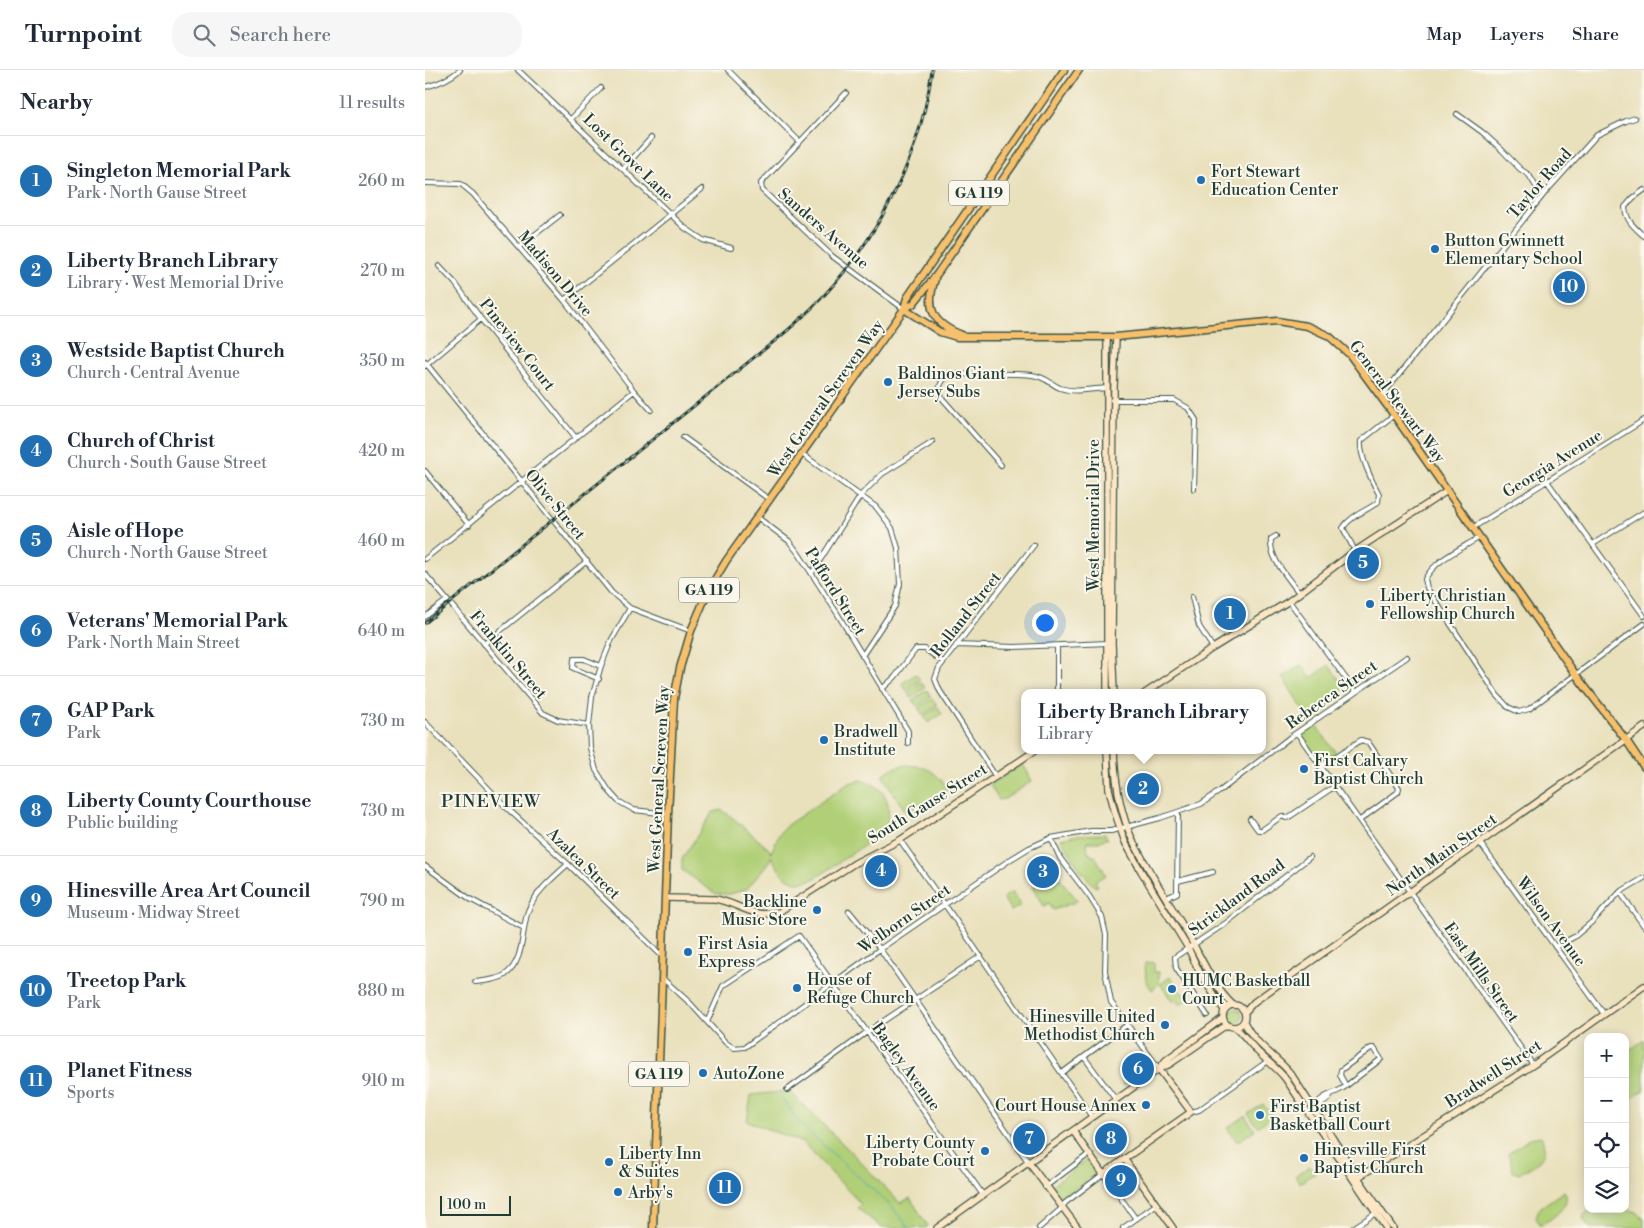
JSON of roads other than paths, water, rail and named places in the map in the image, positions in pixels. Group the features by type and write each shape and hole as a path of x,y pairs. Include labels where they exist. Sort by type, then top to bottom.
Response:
{"main road":[{"name":"GA 119","path":"904,309 907,298 1064,70"},
{"name":"GA 119","path":"904,309 913,304 937,274 1078,71"},
{"path":"969,208 978,215"},
{"path":"937,274 930,299 934,314 940,323 948,329 968,337"},
{"name":"General Stewart Way","path":"904,309 946,335 968,337 1116,338 1271,322 1297,323 1321,332 1339,344 1357,364 1395,415 1576,675 1626,740 1644,767"},
{"name":"West General Screven Way","path":"653,1228 667,814 674,699 682,658 704,599 719,571 904,309"},
{"name":"West Memorial Drive","path":"1107,337 1109,643 1114,689"},
{"name":"West Memorial Drive","path":"1107,689 1116,338"},
{"path":"1151,689 1289,601 1355,551 1447,491"},
{"name":"North Main Street","path":"1243,1009 1644,728"},
{"name":"South Gause Street","path":"665,898 723,900 753,913 761,914 773,913 784,909 855,863 900,840 1030,754"},
{"path":"937,1228 1159,1069 1170,1064 1222,1028 1241,1025 1246,1017 1243,1009 1233,1005 1226,998 1208,973 1129,852 1108,780 1107,754"},
{"path":"1114,754 1123,828 1166,898 1191,947 1201,975 1225,1010"},
{"name":"Bradwell Street","path":"1356,1178 1533,1066 1644,986"},
{"path":"1159,1069 1166,1060 1223,1018 1225,1010 1233,1005"},
{"path":"1223,1018 1228,1026"},
{"path":"1244,1022 1256,1041 1291,1074 1315,1106 1356,1178"},
{"path":"1235,1027 1243,1034 1253,1048 1278,1069 1379,1212 1393,1228"},
{"path":"1073,1131 1103,1174 1125,1160 1191,1112 1159,1069"},
{"path":"1125,1160 1173,1228"},
{"path":"1029,1163 1045,1187 1079,1228"},
{"path":"1379,1212 1386,1228"}],"street":[{"path":"425,88 447,80 459,70"},
{"path":"728,70 800,142"},
{"name":"Lost Grove Lane","path":"520,71 692,234 712,243 731,248"},
{"path":"571,119 601,88"},
{"name":"Sanders Avenue","path":"846,93 761,183 762,190 832,256 904,309"},
{"path":"1457,114 1482,132 1502,150 1520,169 1529,175 1544,194"},
{"name":"Taylor Road","path":"1381,398 1544,194 1597,136 1635,118"},
{"path":"623,169 651,138"},
{"name":"Madison Drive","path":"425,183 461,184 473,194 564,300 634,391 651,410"},
{"path":"564,300 702,189"},
{"path":"1644,190 1625,207 1625,214 1630,224 1644,236"},
{"path":"519,247 560,215"},
{"name":"Pineview Court","path":"439,266 455,283 481,319 576,438"},
{"path":"426,364 481,319"},
{"name":"Olive Street","path":"426,364 612,594 630,608 691,631"},
{"path":"1001,465 942,398 939,388 946,377 954,374 1033,375 1065,389 1114,387"},
{"path":"425,559 634,391"},
{"path":"1107,400 1174,400 1188,408 1196,420 1194,489"},
{"path":"1355,551 1343,528 1350,520 1379,502 1379,494 1366,464 1361,441 1395,415"},
{"name":"Georgia Avenue","path":"1473,527 1644,420"},
{"path":"683,437 770,500"},
{"path":"812,573 861,495 882,474 933,442"},
{"path":"802,454 876,507 892,528 898,548 900,584 895,606 862,656"},
{"path":"425,471 469,525"},
{"path":"1547,481 1644,616"},
{"path":"1593,544 1644,512"},
{"name":"Pafford Street","path":"757,517 789,541 812,573 908,731 908,743"},
{"path":"1276,536 1271,539 1270,548 1275,560 1299,593"},
{"path":"1480,537 1438,562 1425,579 1427,588 1497,695 1508,707 1519,712 1529,709 1644,624"},
{"name":"Rolland Street","path":"996,777 938,686 936,675 943,662 1034,545"},
{"path":"484,644 587,561"},
{"name":"Franklin Street","path":"425,574 543,713 558,720 589,724"},
{"path":"1192,597 1199,626 1213,648"},
{"path":"425,617 447,600"},
{"path":"1289,601 1355,692"},
{"path":"630,608 611,641 592,697 589,724 590,748 593,763 600,777 623,805 633,810 667,814"},
{"path":"956,645 1057,646 1109,643"},
{"path":"1057,646 1057,689"},
{"path":"882,689 895,677 916,649 925,649 943,662"},
{"name":"Rebecca Street","path":"1111,830 1201,804 1297,733 1407,657"},
{"path":"599,679 573,668 574,659 584,659 601,666"},
{"name":"Azalea Street","path":"425,722 508,809 568,864 663,957"},
{"name":"East Mills Street","path":"1297,733 1533,1066"},
{"path":"1320,767 1361,740 1368,742 1399,788 1398,792 1360,820"},
{"path":"1250,818 1258,830 1262,830 1282,816 1289,817 1335,786"},
{"path":"1166,898 1177,893 1178,812"},
{"name":"Welborn Street","path":"662,978 690,1003 725,1043 735,1048 745,1047 945,904 1029,848 1051,838 1091,831 1111,830"},
{"path":"1051,838 1060,858 1093,901 1102,918 1106,935 1105,972 1111,1002 1159,1069"},
{"path":"900,840 1092,1118"},
{"name":"Wilson Avenue","path":"1480,843 1604,1014"},
{"name":"Strickland Road","path":"1207,1014 1176,968 1175,957 1226,923 1310,857"},
{"path":"475,982 505,976 519,956 528,912 534,900 550,880 568,864"},
{"path":"425,866 469,899 524,928"},
{"path":"1178,881 1213,872"},
{"path":"1555,947 1574,937 1593,921 1619,892 1644,878"},
{"path":"1619,892 1644,926"},
{"path":"849,911 880,950 1029,1163"},
{"name":"Bagley Avenue","path":"707,1022 723,986 799,936 983,1195"},
{"path":"787,1090 867,1032 981,956"},
{"path":"1062,1073 1127,1026"},
{"path":"1315,1106 1328,1100 1330,1096 1341,1090 1381,1059 1374,1048 1371,1048 1341,1070 1340,1075 1346,1086"},
{"path":"1084,1057 1116,1100"},
{"path":"1191,1112 1199,1110 1268,1061"},
{"path":"1045,1187 1089,1154"},
{"path":"1039,1228 1062,1208 1065,1203 1103,1174 1136,1219"},
{"path":"1123,1228 1157,1204"},
{"path":"1353,1228 1379,1212"}],"waterway":[{"path":"780,1096 801,1125 892,1207 909,1228"}],"railway":[{"path":"425,623 782,335 811,309 861,250 882,217 914,146 925,109 932,70"}],"place":[{"name":"Fort Stewart Education Center","path":"1201,180"},
{"name":"Button Gwinnett Elementary School","path":"1435,249"},
{"name":"Treetop Park","path":"1569,287"},
{"name":"Baldinos Giant Jersey Subs","path":"888,382"},
{"name":"Aisle of Hope","path":"1363,563"},
{"name":"Liberty Christian Fellowship Church","path":"1370,604"},
{"name":"Singleton Memorial Park","path":"1230,614"},
{"name":"Bradwell Institute","path":"824,740"},
{"name":"First Calvary Baptist Church","path":"1304,769"},
{"name":"Liberty Branch Library","path":"1143,789"},
{"name":"Church of Christ","path":"881,871"},
{"name":"Westside Baptist Church","path":"1043,872"},
{"name":"Backline Music Store","path":"817,910"},
{"name":"First Asia Express","path":"688,952"},
{"name":"House of Refuge Church","path":"797,988"},
{"name":"HUMC Basketball Court","path":"1172,989"},
{"name":"Hinesville United Methodist Church","path":"1165,1025"},
{"name":"Veterans' Memorial Park","path":"1138,1069"},
{"name":"AutoZone","path":"703,1073"},
{"name":"Court House Annex","path":"1146,1105"},
{"name":"First Baptist Basketball Court","path":"1260,1115"},
{"name":"GAP Park","path":"1029,1139"},
{"name":"Liberty County Courthouse","path":"1111,1139"},
{"name":"Liberty County Probate Court","path":"985,1151"},
{"name":"Hinesville First Baptist Church","path":"1304,1158"},
{"name":"Liberty Inn & Suites","path":"609,1162"},
{"name":"Hinesville Area Art Council","path":"1121,1181"},
{"name":"Planet Fitness","path":"725,1188"},
{"name":"Arby's","path":"618,1192"}],"district":[{"name":"PINEVIEW","path":"491,801"}]}
